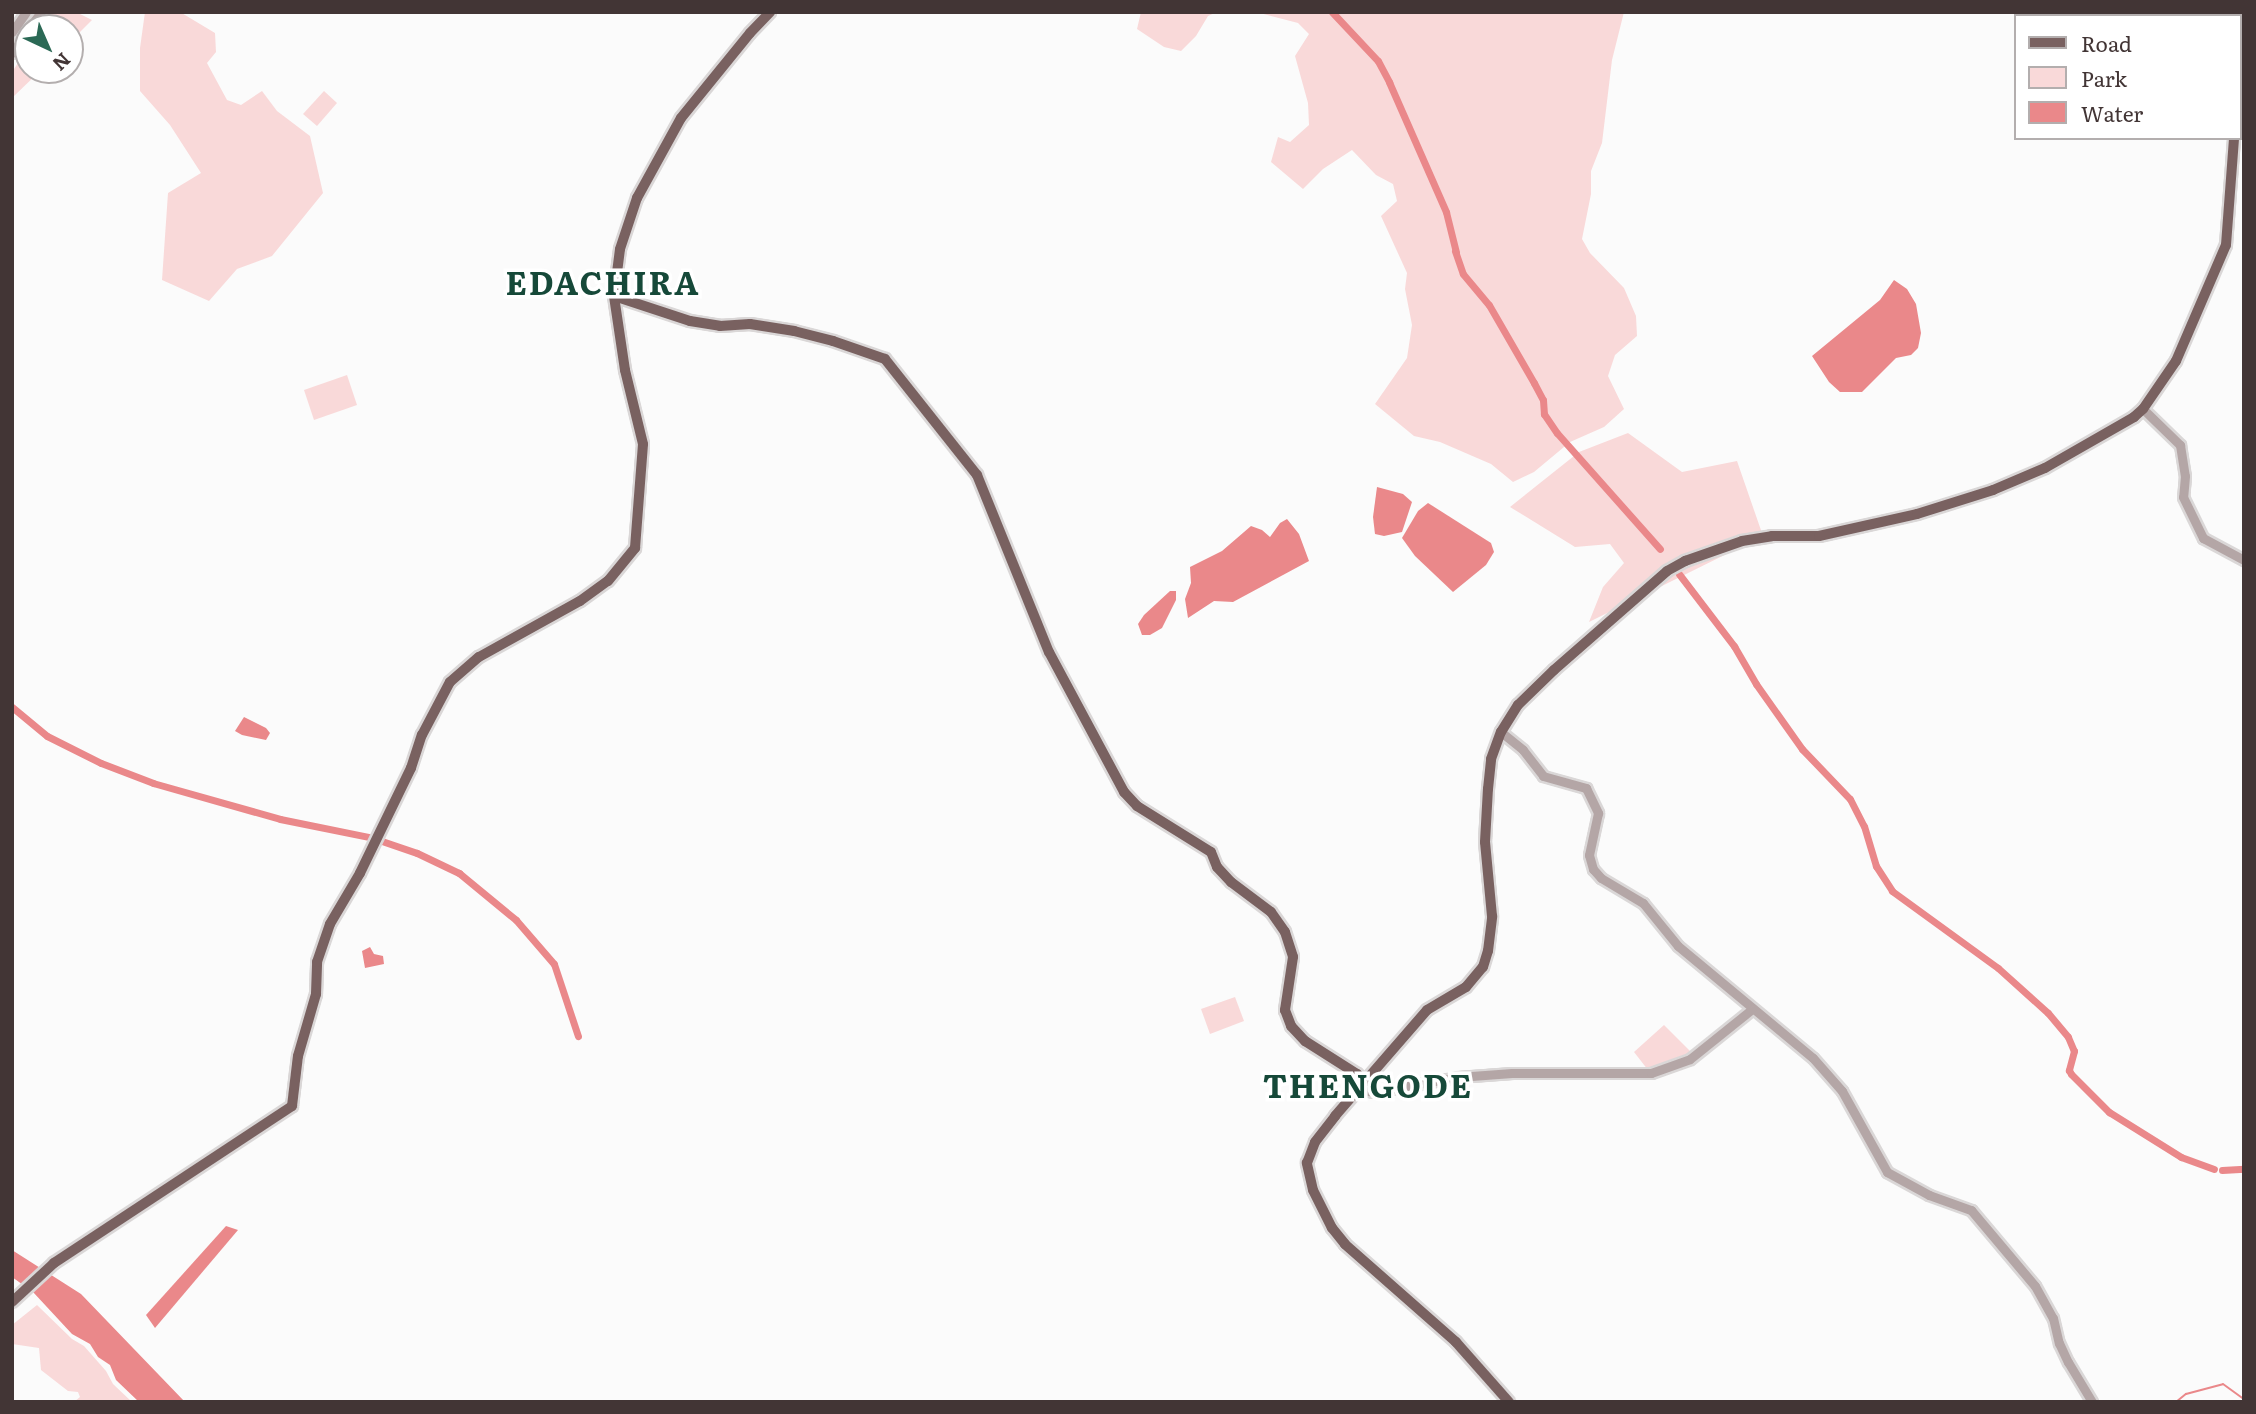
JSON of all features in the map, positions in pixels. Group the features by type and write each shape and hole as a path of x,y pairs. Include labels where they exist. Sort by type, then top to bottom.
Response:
{"main road":[{"path":"12,1302 54,1263 292,1107 298,1056 316,993 318,961 330,924 377,838 411,768 422,735 450,682 479,657 580,601 608,580 633,550 643,444 625,370 614,296 620,249 642,188 681,118 770,12"},
{"path":"1509,1402 1456,1342 1345,1244 1332,1228 1313,1190 1307,1163 1315,1142 1427,1010 1466,987 1483,967 1488,951 1492,916 1485,842 1488,789 1491,760 1501,732 1518,705 1554,670 1667,571 1692,557 1742,541 1772,536 1819,536 1917,514 1988,491 2045,468 2143,409 2176,361 2226,245 2234,140"},
{"path":"614,296 690,321 720,326 750,324 794,331 885,359 977,475 1049,652 1124,792 1137,806 1211,852 1217,867 1231,882 1271,912 1285,932 1293,957 1285,1010 1291,1026 1305,1041 1357,1073 1361,1086"}],"street":[{"path":"12,32 26,12"},
{"path":"2143,409 2180,445 2185,476 2183,497 2203,538 2244,560"},
{"path":"1501,732 1523,750 1543,776 1586,788 1598,813 1589,855 1593,869 1601,878 1643,903 1678,946 1751,1010 1813,1058 1835,1082 1886,1172 1928,1195 1971,1210 2035,1286 2053,1318 2063,1353 2092,1402"},
{"path":"1361,1086 1373,1092 1458,1077 1512,1073 1651,1073 1690,1059 1751,1010"}],"green space":[{"path":"76,12 80,14 51,14"},
{"path":"145,12 180,12 215,33 216,52 207,63 227,100 241,105 262,91 277,111 310,136 323,193 272,256 237,269 209,301 162,280 168,193 201,173 170,125 140,91 140,48"},
{"path":"1141,12 1217,12 1208,16 1196,36 1181,51 1164,47 1137,29"},
{"path":"1256,12 1624,12 1612,60 1602,143 1591,171 1591,194 1582,239 1590,253 1624,288 1636,316 1637,336 1615,355 1608,376 1624,409 1604,427 1570,442 1534,472 1513,482 1491,464 1440,442 1414,436 1375,404 1407,358 1412,325 1405,289 1407,273 1381,216 1397,201 1393,184 1376,175 1352,150 1323,169 1303,189 1271,162 1278,137 1290,142 1309,125 1308,103 1295,56 1309,34 1298,23"},
{"path":"84,16 92,20 84,28"},
{"path":"14,69 14,84 26,84 12,98"},
{"path":"324,91 337,103 317,126 303,114"},
{"path":"347,375 357,405 314,420 304,390"},
{"path":"1628,433 1682,472 1737,461 1763,536 1589,622 1603,587 1624,563 1610,544 1575,547 1510,507 1579,452"},
{"path":"1235,997 1244,1021 1210,1034 1201,1009"},
{"path":"1664,1025 1691,1052 1648,1070 1634,1052"},
{"path":"37,1305 72,1339 84,1346 106,1371 113,1384 132,1402 74,1402 80,1397 78,1392 68,1391 41,1370 39,1348 12,1344 12,1325"}],"water":[{"path":"1894,280 1907,289 1916,304 1921,333 1918,348 1911,355 1896,358 1862,392 1840,392 1829,382 1812,356 1880,300"},
{"path":"1377,487 1403,494 1412,502 1402,532 1384,536 1375,534 1373,517"},
{"path":"1428,503 1491,543 1494,552 1486,565 1453,592 1415,556 1402,538 1418,511"},
{"path":"1287,519 1299,534 1309,561 1233,602 1214,601 1188,618 1185,599 1191,583 1190,567 1222,551 1251,526 1270,537 1280,523"},
{"path":"1170,591 1176,591 1176,600 1162,628 1150,635 1142,635 1138,624"},
{"path":"244,717 266,728 270,733 266,740 235,731"},
{"path":"370,947 374,954 383,956 384,964 365,968 362,951"},
{"path":"226,1226 238,1230 155,1328 146,1315"},
{"path":"12,1250 81,1294 185,1402 139,1402 116,1380 110,1365 98,1357 90,1344 72,1334 33,1292 12,1277"}],"waterway":[{"path":"1332,12 1378,61 1389,82 1446,212 1456,252"},
{"path":"1455,251 1463,274 1489,305 1534,383 1543,400 1544,414 1557,433 1660,549"},
{"path":"1679,574 1734,646 1756,684 1802,749 1850,799 1864,826 1876,866 1892,891 1998,968 2048,1013 2068,1037 2074,1051 2069,1070 2071,1074 2109,1112 2181,1157 2214,1169"},
{"path":"12,707 47,736 101,763 153,783 280,819 373,838 417,853 459,873 516,920 554,964 578,1036"},
{"path":"2222,1170 2244,1169"},
{"path":"2176,1402 2186,1394 2223,1384 2244,1399"}],"district":[{"name":"EDACHIRA","path":"603,281"},
{"name":"THENGODE","path":"1368,1084"}]}
